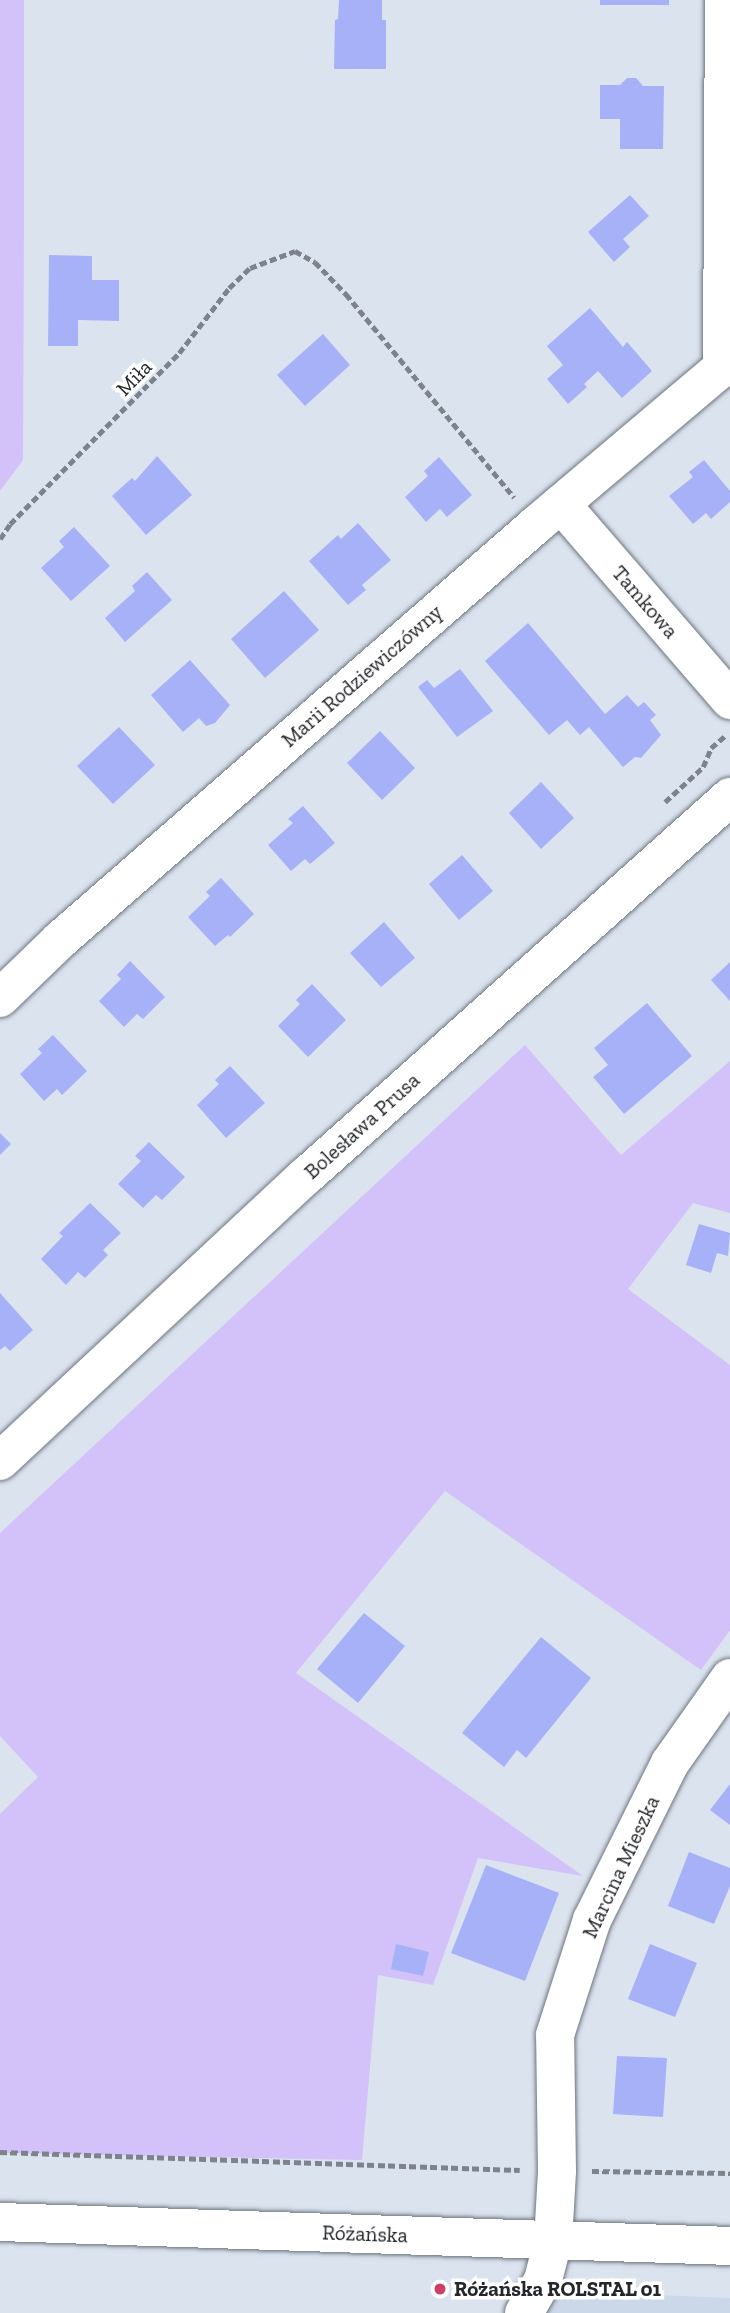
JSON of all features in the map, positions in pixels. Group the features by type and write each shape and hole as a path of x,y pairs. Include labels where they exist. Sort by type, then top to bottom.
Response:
{"street":[{"path":"724,0 726,365"},
{"name":"Marii Rodziewiczówny","path":"0,998 60,940 549,514 726,365"},
{"name":"Tamkowa","path":"549,514 730,700"},
{"name":"Bolesława Prusa","path":"0,1461 306,1176 730,797"},
{"name":"Marcina Mieszka","path":"524,2313 543,2280 553,2241 557,2171 555,2035 592,1920 670,1763 730,1678"},
{"name":"Różańska","path":"0,2221 730,2246"}],"path":[{"name":"Miła","path":"0,539 10,524 179,353 243,274 269,259 295,251 315,262 346,294 549,514"},
{"path":"0,2152 557,2171 730,2173"}],"shaded area":[{"path":"0,0 24,0 24,217 23,460 0,491"},
{"path":"525,1045 621,1155 730,1061 730,1213 693,1203 628,1289 730,1365 730,1630 701,1670 445,1491 296,1673 583,1876 478,1858 433,1985 378,1975 362,2160 0,2153 0,1814 38,1777 0,1736 0,1533"},
{"path":"558,2291 730,2298 730,2313 542,2313"}],"building":[{"path":"339,0 382,0 382,20 386,20 386,69 334,69 335,20 338,19"},
{"path":"600,0 669,0 669,5 600,5"},
{"path":"627,78 636,78 643,86 664,86 663,149 620,149 620,119 600,119 600,85 620,85"},
{"path":"630,195 649,216 623,239 630,247 614,262 588,232"},
{"path":"49,255 92,256 92,280 119,280 119,321 78,320 78,346 48,346"},
{"path":"590,308 623,347 627,342 652,371 622,398 598,371 584,384 587,387 568,404 547,379 563,365 547,346"},
{"path":"323,334 350,365 305,406 277,375"},
{"path":"157,456 192,495 146,535 112,496 132,478 135,481"},
{"path":"439,457 472,495 447,517 440,509 426,522 405,497 428,476 424,471"},
{"path":"704,460 730,491 730,502 711,519 706,513 693,524 669,496 693,477 689,472"},
{"path":"358,523 391,560 362,585 366,590 348,605 309,561 338,535 341,539"},
{"path":"74,527 110,566 71,601 41,568 64,547 59,541"},
{"path":"147,572 172,600 125,642 105,618 135,591 132,586"},
{"path":"284,591 319,630 265,678 231,639"},
{"path":"528,623 605,714 627,695 638,707 644,702 656,715 650,720 661,735 641,758 635,757 623,767 589,727 580,735 567,720 549,735 485,661"},
{"path":"190,660 230,705 215,723 206,726 199,718 183,732 151,695"},
{"path":"460,669 493,711 457,737 418,687 427,680 434,688"},
{"path":"119,727 155,765 113,804 77,766"},
{"path":"380,731 415,768 382,800 347,763"},
{"path":"541,782 574,818 541,849 509,813"},
{"path":"303,806 335,843 310,864 305,859 291,871 268,845 293,823 288,819"},
{"path":"462,855 493,891 459,920 429,884"},
{"path":"221,878 254,914 230,937 228,935 215,946 188,917 210,896 206,892"},
{"path":"384,922 415,958 381,987 350,953"},
{"path":"130,961 165,997 143,1019 137,1014 124,1027 99,1001 121,979 117,975"},
{"path":"730,962 730,1001 711,980"},
{"path":"312,984 346,1020 308,1057 278,1026 300,1004 296,1000"},
{"path":"647,1003 692,1056 624,1114 593,1077 608,1065 594,1048"},
{"path":"53,1035 87,1071 62,1095 57,1089 44,1101 20,1074 42,1053 38,1049"},
{"path":"230,1066 265,1103 226,1138 197,1105 219,1084 215,1080"},
{"path":"0,1133 11,1144 0,1155"},
{"path":"149,1142 185,1177 162,1200 156,1195 143,1208 118,1184 141,1161 135,1156"},
{"path":"90,1203 121,1233 103,1250 108,1255 85,1278 78,1272 66,1285 41,1259 63,1236 59,1233"},
{"path":"699,1224 730,1233 728,1256 717,1253 711,1273 686,1265"},
{"path":"0,1293 33,1330 10,1351 5,1346 0,1350"},
{"path":"364,1613 405,1646 358,1703 317,1669"},
{"path":"541,1637 591,1678 526,1758 517,1750 504,1767 462,1733"},
{"path":"730,1784 730,1825 710,1810"},
{"path":"689,1852 730,1868 730,1886 714,1924 668,1906"},
{"path":"486,1865 559,1893 525,1981 451,1953"},
{"path":"396,1944 429,1952 423,1976 391,1969"},
{"path":"650,1944 697,1963 675,2017 628,1999"},
{"path":"617,2056 667,2058 663,2117 613,2114"}],"place":[{"name":"Różańska ROLSTAL 01","path":"440,2289"}]}
